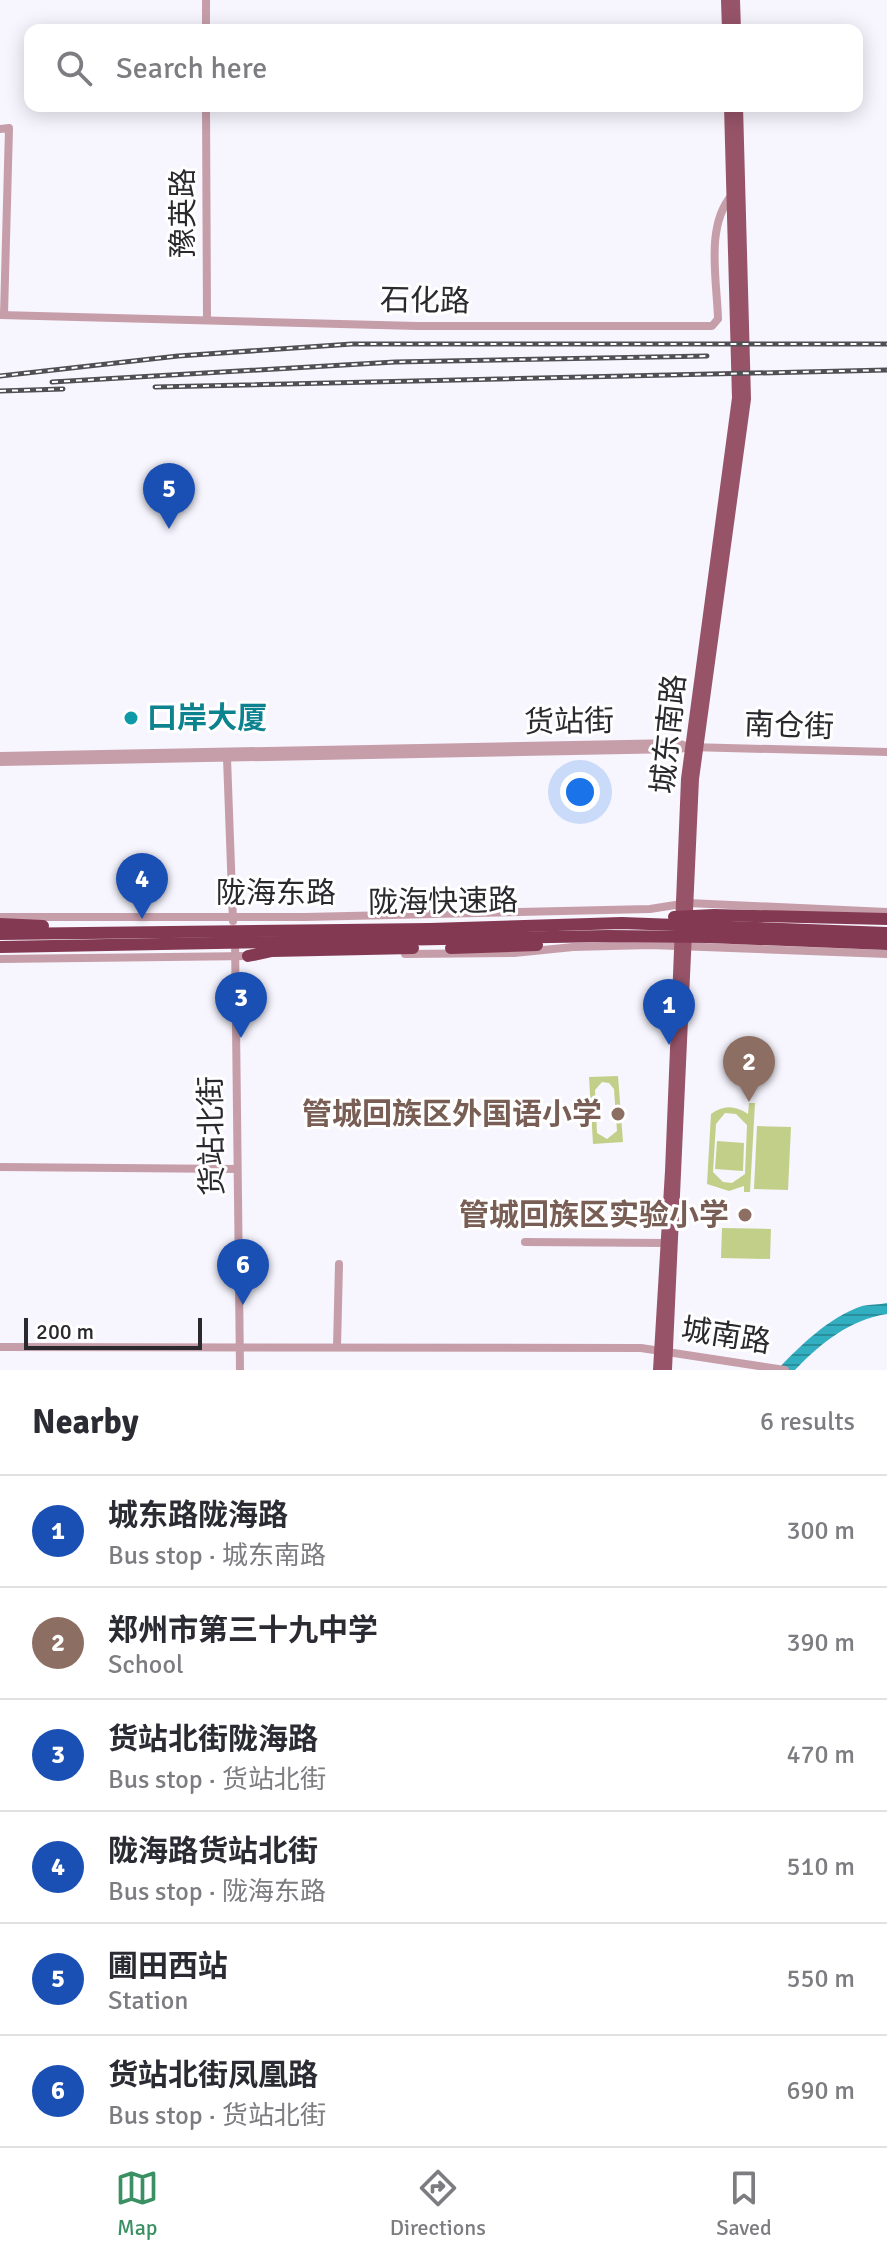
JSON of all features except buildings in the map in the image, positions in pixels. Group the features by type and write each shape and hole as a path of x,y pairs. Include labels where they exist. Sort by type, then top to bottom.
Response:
{"highway":[{"path":"575,924 622,918 714,915 887,919"},
{"name":"陇海快速路","path":"0,934 671,923 887,933"},
{"path":"0,924 98,932"},
{"path":"243,956 272,951 517,946 564,942 583,936"},
{"name":"陇海快速路","path":"0,947 583,936 887,944"}],"main road":[{"path":"726,0 727,24"},
{"path":"735,0 736,24"},
{"name":"城东南路","path":"658,1370 664,1350 693,747 737,398 729,112"},
{"name":"城东南路","path":"693,747 746,399 738,112"},
{"name":"城东南路","path":"667,1370 664,1350 665,1243 683,946"}],"street":[{"path":"206,0 206,24"},
{"name":"豫英路","path":"206,112 207,320"},
{"path":"2,315 4,128"},
{"name":"石化路","path":"2,315 417,326 712,326 718,319 716,236 722,206 732,195"},
{"name":"货站街","path":"0,759 678,743 693,747"},
{"name":"南仓街","path":"693,747 887,752"},
{"name":"货站街","path":"0,759 227,758 693,747"},
{"name":"货站北街","path":"227,758 232,917 243,956 237,1169 240,1370"},
{"name":"陇海东路","path":"0,917 604,911 684,904 887,912"},
{"name":"陇海东路","path":"0,959 514,953 573,947 683,946 887,954"},
{"path":"0,1167 237,1169"},
{"path":"525,1242 665,1243"},
{"path":"337,1347 339,1264"},
{"name":"城南路","path":"0,1347 664,1350 780,1369"}],"green space":[{"path":"618,1076 623,1142 593,1144 589,1077","holes":["602,1082 609,1083 614,1089 617,1131 607,1139 597,1133 595,1090"]},
{"path":"749,1103 755,1103 750,1192 744,1192 744,1186 729,1191 707,1184 711,1114 729,1107 748,1114","holes":["725,1113 736,1114 747,1125 745,1174 732,1183 723,1182 713,1172 716,1124"]},
{"path":"757,1126 791,1127 788,1190 754,1189"},
{"path":"717,1141 744,1143 743,1171 715,1169"},
{"path":"722,1228 771,1229 770,1259 721,1258"}],"water":[{"path":"887,1303 887,1314 860,1321 836,1334 795,1370 777,1370 805,1342 838,1317 862,1306"}],"railway":[{"path":"0,376 178,356 352,344 887,344"},
{"path":"52,382 395,362 707,356"},
{"path":"155,387 887,370"},
{"path":"0,391 63,389"}],"place":[{"name":"圃田西站","path":"169,529"},
{"name":"口岸大厦","path":"131,718"},
{"name":"陇海路货站北街","path":"142,919"},
{"name":"货站北街陇海路","path":"241,1038"},
{"name":"城东路陇海路","path":"669,1045"},
{"name":"郑州市第三十九中学","path":"749,1102"},
{"name":"管城回族区外国语小学","path":"618,1114"},
{"name":"管城回族区实验小学","path":"745,1215"},
{"name":"货站北街凤凰路","path":"243,1305"}]}
